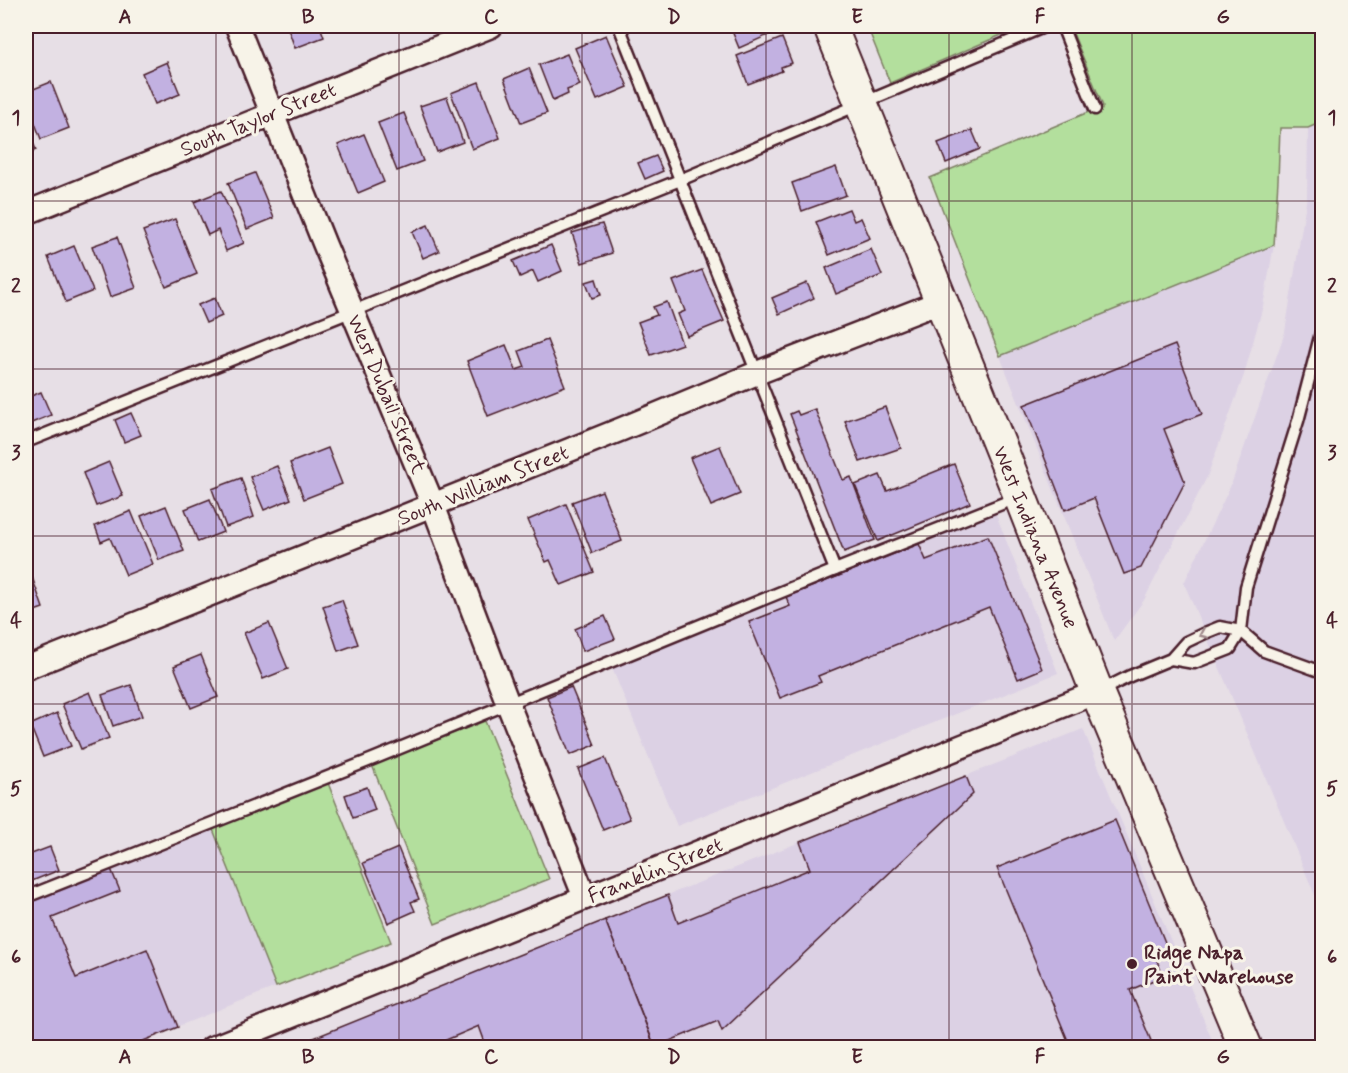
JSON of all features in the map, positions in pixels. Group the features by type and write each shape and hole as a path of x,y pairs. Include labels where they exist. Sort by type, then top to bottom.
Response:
{"street":[{"name":"West Dubail Street","path":"237,26 433,505 508,704 585,898"},
{"name":"South Taylor Street","path":"26,213 490,26"},
{"name":"West Indiana Avenue","path":"830,26 1097,692 1246,1047"},
{"name":"South William Street","path":"26,668 633,425 757,373 940,302"},
{"name":"Franklin Street","path":"212,1047 1097,692"}],"lane":[{"path":"619,26 835,570"},
{"path":"26,442 680,180 1046,26"},
{"path":"1062,26 1095,109"},
{"path":"1171,659 1194,663 1230,649 1241,632 1246,587 1298,421 1323,329"},
{"path":"26,897 373,759 1020,496"},
{"path":"1097,692 1171,659 1186,642 1220,627 1241,632 1264,651 1323,672"}],"shaded area":[{"path":"1322,122 1322,912 1184,583 1231,485 1285,332 1307,196 1308,128"},
{"path":"1274,245 1263,306 1244,375 1207,477 1144,600 1114,641 1000,356"},
{"path":"995,512 1058,673 677,826 612,668"},
{"path":"1083,729 1215,1047 289,1048 605,920"},
{"path":"212,827 276,987 126,1047 26,1048 26,903"}],"green space":[{"path":"867,26 1022,26 890,83"},
{"path":"1070,26 1322,26 1322,122 1308,128 1280,128 1274,245 1000,356 930,178 1103,106"},
{"path":"485,721 549,879 435,924 372,765"},
{"path":"328,783 391,942 276,987 212,827"}],"building":[{"path":"287,26 320,26 324,37 295,48"},
{"path":"730,26 772,26 775,32 739,48"},
{"path":"606,35 628,87 597,100 575,48"},
{"path":"782,38 792,63 781,67 782,71 748,84 737,56"},
{"path":"567,54 580,85 567,90 568,94 553,101 539,65"},
{"path":"167,62 180,94 155,104 142,73"},
{"path":"529,68 547,113 521,123 504,79"},
{"path":"51,82 69,128 41,139 26,100 26,92"},
{"path":"479,82 500,138 472,149 451,93"},
{"path":"447,97 463,142 437,152 420,106"},
{"path":"404,113 423,161 397,171 378,123"},
{"path":"26,123 36,150 26,154"},
{"path":"972,130 980,149 946,163 938,143"},
{"path":"364,134 384,182 358,193 338,145"},
{"path":"656,156 663,171 645,179 638,163"},
{"path":"836,167 846,195 802,211 792,183"},
{"path":"255,173 274,218 247,229 228,183"},
{"path":"221,191 244,243 226,251 218,230 208,235 194,202"},
{"path":"849,209 854,221 861,218 870,238 829,255 816,222"},
{"path":"175,219 197,274 166,287 143,231"},
{"path":"602,224 612,253 582,263 572,233"},
{"path":"428,225 439,251 423,258 412,232"},
{"path":"117,237 136,288 110,297 92,246"},
{"path":"551,245 562,271 538,282 533,271 520,277 513,261"},
{"path":"74,246 93,291 66,302 48,257"},
{"path":"871,249 882,275 836,294 826,268"},
{"path":"702,270 724,321 687,336 678,314 685,311 673,281"},
{"path":"596,279 601,295 592,298 586,282"},
{"path":"807,283 814,298 779,314 772,298"},
{"path":"215,298 222,316 206,323 198,305"},
{"path":"667,302 682,344 651,355 638,322 657,315 653,307"},
{"path":"547,340 565,386 488,416 467,361 506,345 516,370 525,367 519,351"},
{"path":"1175,345 1202,414 1164,429 1185,482 1141,568 1124,574 1094,498 1065,510 1024,405"},
{"path":"41,392 51,415 29,424 26,415 26,398"},
{"path":"885,407 901,448 860,462 845,421"},
{"path":"815,409 843,480 851,477 875,540 844,552 790,414 797,411 799,415"},
{"path":"131,413 141,435 124,442 115,420"},
{"path":"720,446 740,494 711,506 690,458"},
{"path":"328,448 342,484 304,499 290,463"},
{"path":"109,462 123,496 96,506 83,473"},
{"path":"954,464 970,503 878,541 855,485 880,475 887,491"},
{"path":"277,466 291,499 264,510 250,477"},
{"path":"241,478 254,517 226,527 212,489"},
{"path":"602,491 622,541 592,553 572,502"},
{"path":"210,499 223,532 198,542 185,509"},
{"path":"566,504 594,572 561,585 550,560 546,562 528,520"},
{"path":"166,506 184,551 159,560 141,516"},
{"path":"131,511 153,564 126,575 110,538 101,542 95,526"},
{"path":"988,536 1042,669 1018,679 989,607 818,676 821,682 780,698 749,622 790,606 786,597 919,544 926,560"},
{"path":"26,560 43,608 26,614"},
{"path":"342,600 358,644 338,651 323,606"},
{"path":"605,616 615,639 583,651 575,629"},
{"path":"269,623 288,669 263,679 244,633"},
{"path":"201,655 218,697 191,708 174,666"},
{"path":"131,685 142,716 113,726 102,695"},
{"path":"571,687 595,745 570,755 547,697"},
{"path":"90,692 109,738 81,749 62,704"},
{"path":"57,713 71,746 43,757 30,725"},
{"path":"605,758 630,819 603,830 578,769"},
{"path":"966,776 973,794 722,1031 718,1021 655,1047 605,920 668,895 678,923 810,869 800,842"},
{"path":"367,787 375,810 353,818 345,795"},
{"path":"1115,820 1169,952 1156,958 1163,976 1130,990 1154,1048 1071,1048 997,868"},
{"path":"50,847 59,870 27,883 26,856"},
{"path":"398,848 419,899 411,902 415,911 388,923 363,863"},
{"path":"111,869 120,891 52,918 76,978 147,949 178,1027 126,1048 26,1048 26,903"},
{"path":"605,920 655,1048 487,1048 479,1026 439,1043 441,1048 289,1048"}],"place":[{"name":"Ridge Napa Paint Warehouse","path":"1132,964"}]}
